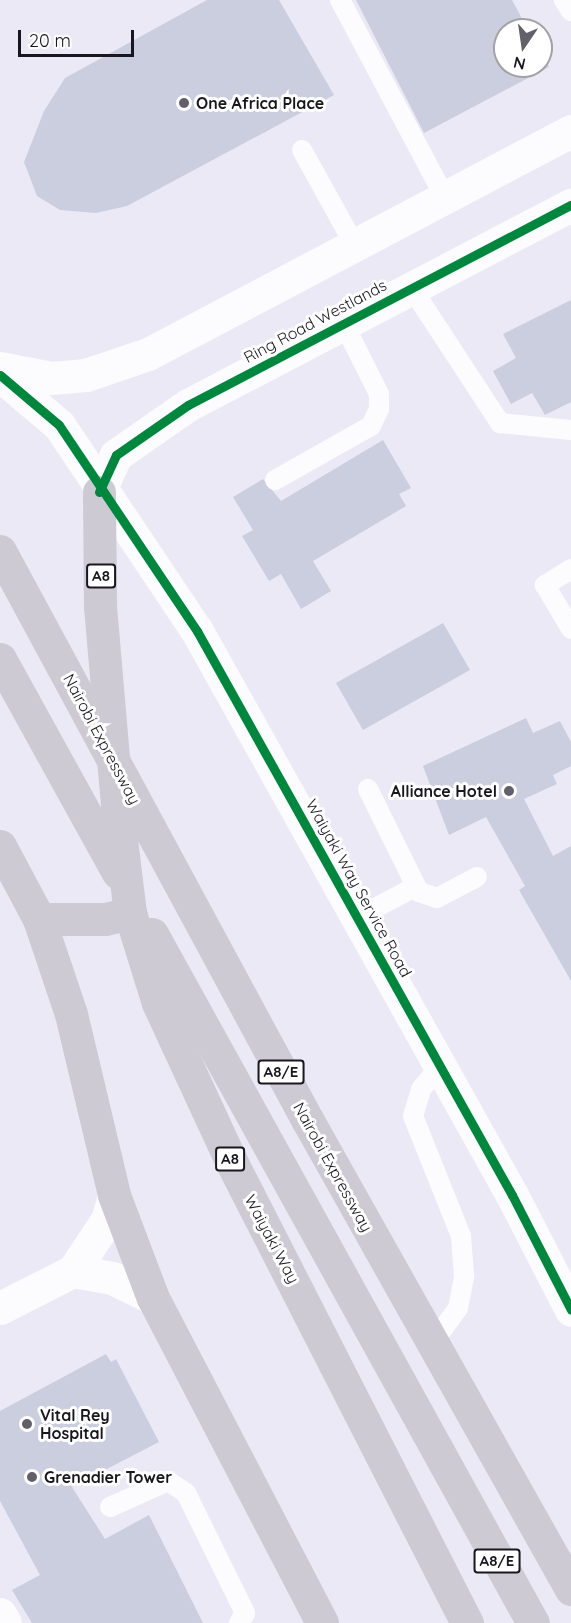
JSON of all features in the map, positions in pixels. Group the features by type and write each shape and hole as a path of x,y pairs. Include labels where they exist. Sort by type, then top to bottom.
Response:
{"highway":[{"name":"Waiyaki Way","path":"99,492 100,606 107,659 129,913 158,1003 231,1161 467,1623"},
{"name":"Nairobi Expressway","path":"0,551 432,1344 571,1589"},
{"name":"A8/E","path":"0,659 533,1623"},
{"path":"0,846 39,919 71,1014 114,1195 153,1298 322,1623"},
{"path":"39,919 105,919 129,913"}],"street":[{"path":"0,368 51,378 116,366 444,196 555,149 571,131"},
{"name":"Ring Road Westlands","path":"99,492 108,467 129,444 188,405 343,322 571,205"},
{"name":"Waiyaki Way Service Road","path":"0,375 59,425 99,492 197,632 441,1065 561,1269 571,1310"},
{"path":"0,1308 73,1271 107,1220 114,1195"},
{"path":"73,1271 112,1278 153,1298"},
{"path":"0,1614 5,1623"}],"lane":[{"path":"340,0 444,196"},
{"path":"564,0 571,11"},
{"path":"302,150 353,242"},
{"path":"411,287 500,423 571,430"},
{"path":"274,480 371,426 379,409 379,394 343,322"},
{"path":"571,569 545,585 571,629"},
{"path":"368,789 416,887 437,898 477,878"},
{"path":"358,916 416,887"},
{"path":"432,1344 458,1308 464,1276 461,1236 413,1116 421,1089 441,1065"},
{"path":"110,1507 168,1480 186,1493 241,1605 239,1623"}],"building":[{"name":"One Africa Place","path":"207,0 279,0 334,95 127,206 96,213 60,210 37,196 24,162 44,111 65,78"},
{"path":"356,0 512,0 522,18 493,18 493,78 528,78 424,133"},
{"path":"571,300 571,402 545,415 532,393 511,404 493,371 516,358 503,334"},
{"path":"383,440 411,488 399,494 406,506 313,561 331,591 301,609 281,574 269,581 242,536 253,530 233,497 263,479 281,501"},
{"path":"443,623 470,670 363,730 336,683"},
{"path":"526,718 533,733 560,721 571,742 571,766 553,775 557,784 524,799 553,856 571,846 571,981 519,890 525,886 486,817 449,835 423,766"},
{"path":"106,1354 111,1362 116,1359 159,1442 72,1487 105,1539 149,1515 203,1623 32,1623 12,1590 40,1575 0,1501 0,1411"}],"cycle path":[{"path":"99,492 116,455 188,405 571,205"},
{"path":"0,375 59,425 197,631 512,1195 571,1310"}],"place":[{"name":"One Africa Place","path":"184,103"},
{"name":"Alliance Hotel","path":"509,791"},
{"name":"Vital Rey Hospital","path":"27,1424"},
{"name":"Grenadier Tower","path":"32,1477"}]}
